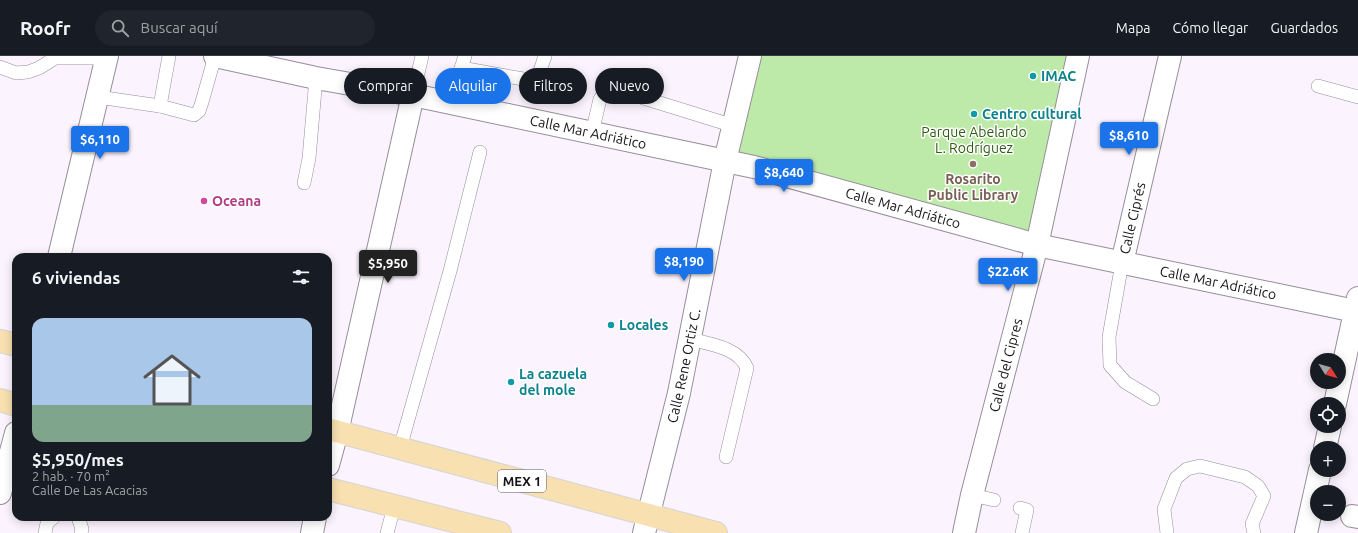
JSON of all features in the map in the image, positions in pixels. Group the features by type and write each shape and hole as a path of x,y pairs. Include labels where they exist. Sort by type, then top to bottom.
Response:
{"main road":[{"path":"0,341 12,344"},
{"path":"0,400 12,404"},
{"name":"MEX 1","path":"332,430 400,448 646,524 716,533"},
{"path":"332,491 500,533"}],"street":[{"name":"Calle Mar Adriático","path":"215,56 257,60 316,78 344,83"},
{"name":"Calle Rene Ortiz C.","path":"646,524 679,393 725,161 750,56"},
{"name":"Calle del Cipres","path":"964,533 972,495 1037,245 1078,56"},
{"name":"Calle Ciprés","path":"1122,263 1170,56"},
{"path":"60,253 107,57"},
{"path":"332,430 411,104"},
{"name":"Calle Mar Adriático","path":"459,104 754,167 1037,245 1122,263 1357,304"},
{"path":"1336,397 1357,304"},
{"path":"0,493 12,448"},
{"path":"1306,533 1318,477"},
{"path":"312,533 314,521"}],"lane":[{"path":"160,106 169,56"},
{"path":"98,97 160,106 194,115 199,111 215,56"},
{"path":"419,68 422,56"},
{"path":"463,62 529,80 538,77 545,56"},
{"path":"0,68 16,73 28,72 39,68 55,58 107,57"},
{"path":"304,183 310,150 316,78"},
{"path":"1318,86 1358,97"},
{"path":"592,133 600,99 606,92 621,91 734,126"},
{"path":"400,448 450,271 480,152"},
{"path":"1122,263 1109,337 1110,365 1125,382 1153,399"},
{"path":"690,339 722,348 736,354 743,360 747,368 726,457"},
{"path":"1167,533 1164,509 1176,478 1187,469 1200,466 1245,477 1258,486 1264,496 1252,524 1254,533"},
{"path":"972,495 994,500"},
{"path":"387,533 394,507"},
{"path":"1020,508 1027,510 1022,533"},
{"path":"45,533 50,521"},
{"path":"79,521 82,529 81,533"}],"green space":[{"name":"Parque Abelardo L. Rodríguez","path":"750,56 1078,56 1037,245 725,161"}],"place":[{"name":"IMAC","path":"1033,76"},
{"name":"Centro cultural","path":"974,114"},
{"name":"Rosarito Public Library","path":"973,164"},
{"name":"Oceana","path":"204,201"},
{"name":"Locales","path":"611,325"},
{"name":"La cazuela del mole","path":"511,382"}]}
